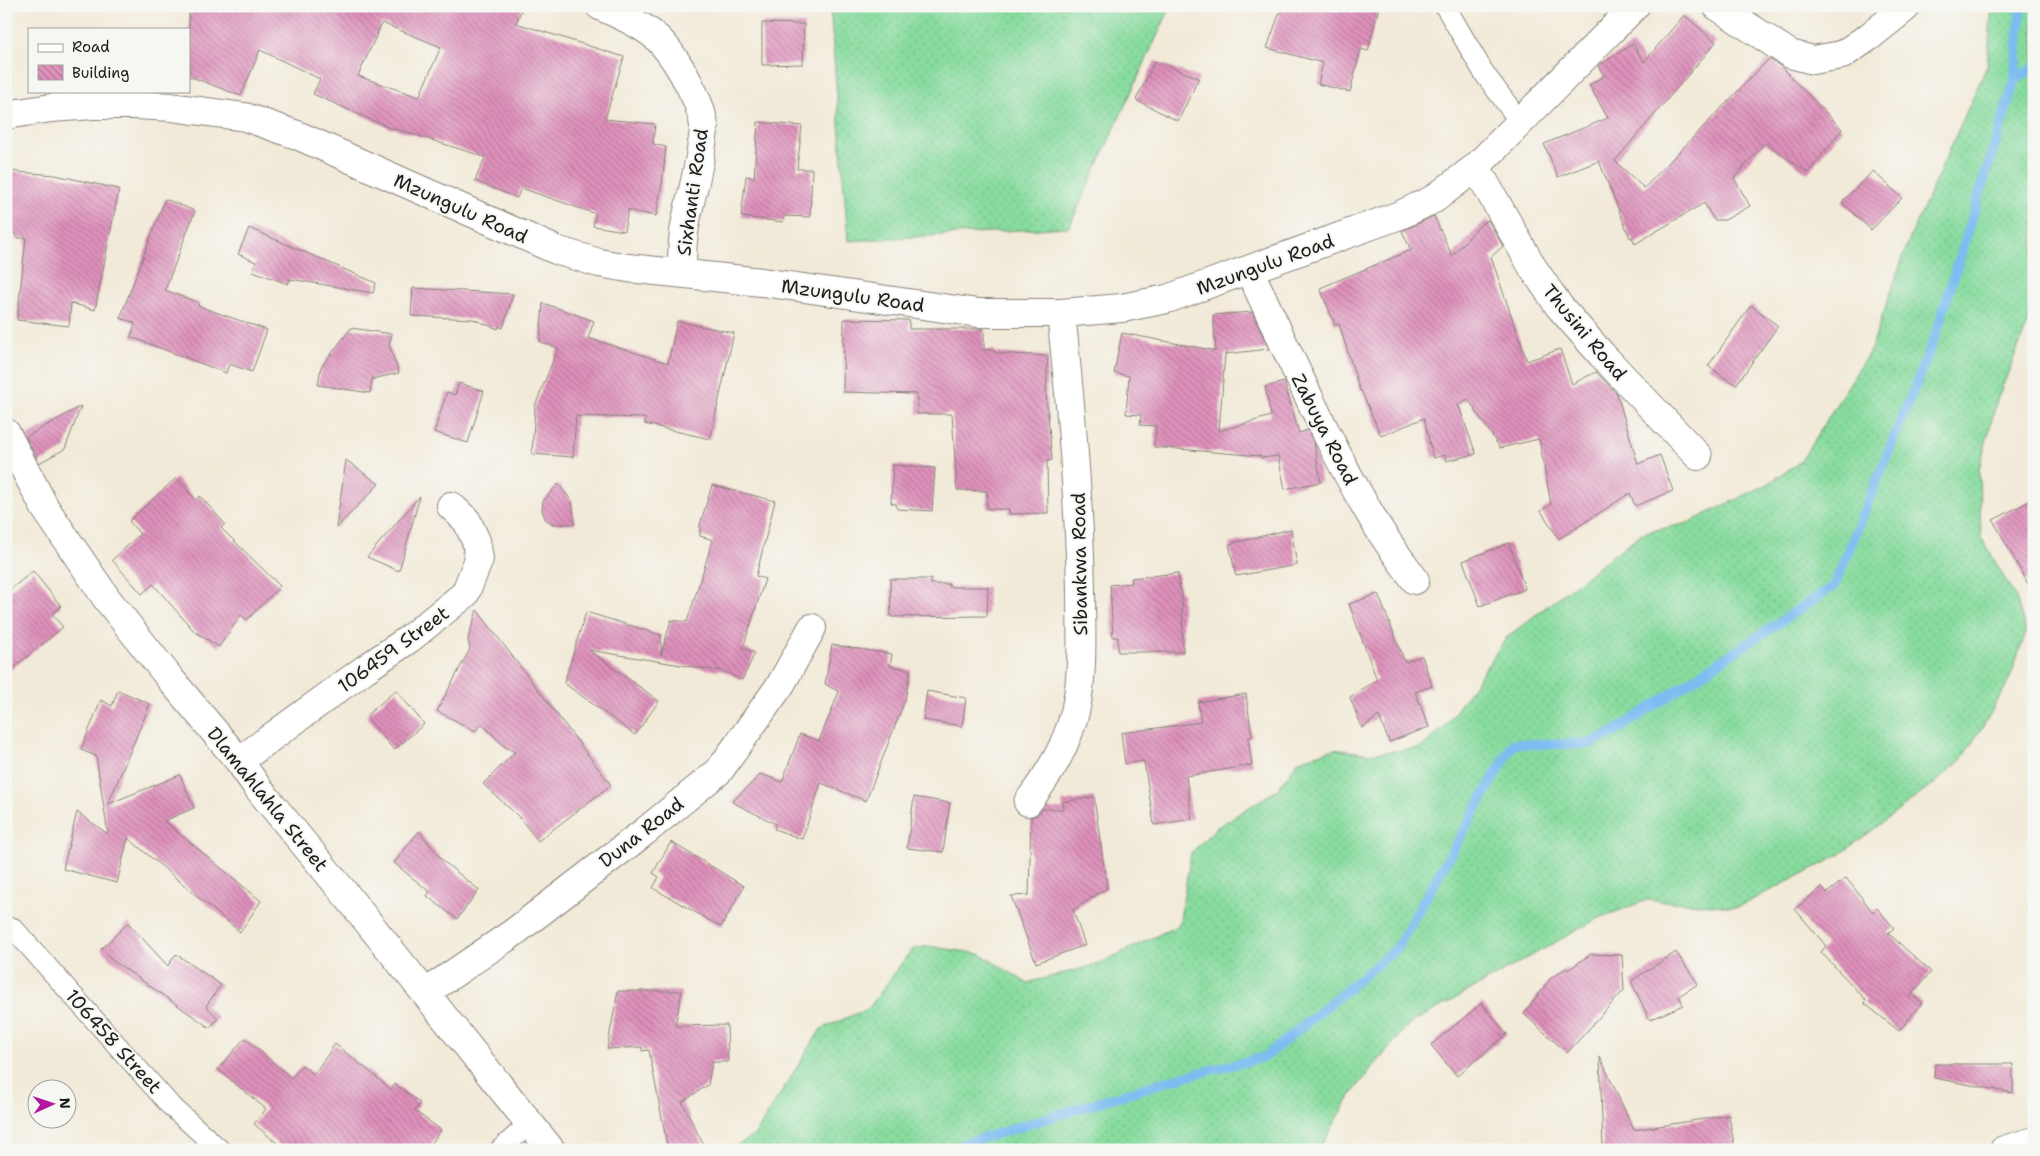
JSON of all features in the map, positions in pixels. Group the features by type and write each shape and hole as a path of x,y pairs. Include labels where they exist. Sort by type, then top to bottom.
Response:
{"street":[{"name":"Sixhanti Road","path":"600,6 632,22 661,42 680,67 695,98 704,127 698,168 683,231 681,258 683,274"},
{"name":"Mzungulu Road","path":"6,115 76,106 136,105 170,107 245,117 297,135 556,250 599,263 762,282 978,313 1061,313 1122,308 1167,299 1400,215 1434,199 1476,167 1634,6"},
{"path":"1717,6 1790,54 1813,60 1842,55 1870,36 1905,8"},
{"name":"Thusini Road","path":"1476,167 1533,268 1558,306 1698,456"},
{"name":"Zabuya Road","path":"1249,270 1304,390 1341,462 1377,525 1415,580"},
{"name":"Sibankwa Road","path":"1028,802 1050,772 1066,739 1075,710 1080,672 1079,512 1061,313"},
{"name":"Dlamahlahla Street","path":"6,433 45,508 107,599 551,1150"},
{"name":"106459 Street","path":"239,761 365,668 409,639 465,594 479,560 476,541 467,521 451,506"},
{"name":"Duna Road","path":"425,992 513,933 643,833 719,771 781,684 812,628"},
{"path":"2004,1150 2034,1141"}],"lane":[{"path":"1445,6 1484,73 1520,122"},
{"name":"106458 Street","path":"13,928 170,1104 220,1150"},
{"path":"500,1150 530,1123"}],"green space":[{"path":"830,6 1171,6 1069,227 848,241"},
{"path":"1992,6 2034,6 2034,308 1997,400 1979,469 1981,537 2016,598 2026,632 2009,681 1982,728 1960,761 1935,783 1838,856 1738,907 1647,900 1597,919 1408,1025 1352,1093 1324,1142 1311,1150 729,1150 754,1136 821,1029 869,1008 911,950 928,946 980,954 1027,983 1098,964 1179,925 1191,853 1216,828 1278,789 1299,760 1334,749 1369,754 1421,748 1447,724 1507,637 1642,533 1688,523 1768,484 1801,461 1871,349 1909,240 1987,66"}],"building":[{"path":"189,6 523,6 516,23 624,57 605,119 655,124 653,144 666,147 656,216 628,210 624,231 593,226 596,214 521,188 517,198 475,181 485,157 392,129 313,94 320,79 260,50 241,96 190,76","holes":["382,23 441,47 419,97 358,76"]},
{"path":"1282,6 1379,6 1368,51 1361,49 1350,92 1318,84 1323,63 1267,48"},
{"path":"1684,15 1716,42 1615,161 1644,188 1769,59 1779,65 1842,129 1808,173 1765,143 1734,178 1750,206 1725,220 1714,220 1704,203 1635,244 1632,237 1630,238 1599,161 1558,177 1544,144 1608,118 1589,85 1604,76 1598,66 1633,44 1644,62"},
{"path":"762,23 804,24 803,64 762,65"},
{"path":"1155,61 1199,78 1178,121 1136,100"},
{"path":"758,122 802,126 797,169 812,169 810,217 784,216 783,222 741,217 746,176 754,178"},
{"path":"6,171 55,175 119,189 95,310 71,303 69,326 17,320 26,238 16,238 16,234 6,234"},
{"path":"1873,171 1902,198 1871,230 1842,202"},
{"path":"165,199 195,211 165,290 199,303 198,306 267,330 252,372 229,364 226,373 131,337 135,323 120,318"},
{"path":"1434,216 1452,256 1481,224 1488,220 1503,246 1491,257 1527,361 1560,349 1572,384 1596,372 1617,394 1638,464 1660,455 1673,491 1635,506 1630,493 1559,539 1541,511 1551,504 1539,439 1500,448 1468,399 1458,404 1476,454 1446,461 1445,455 1433,458 1424,418 1381,436 1360,391 1339,324 1335,325 1320,288 1411,250 1402,231"},
{"path":"249,228 376,283 373,293 290,279 288,284 253,271 256,262 238,254"},
{"path":"413,288 513,294 503,328 499,326 498,329 473,319 411,316"},
{"path":"543,303 594,321 588,338 668,363 677,321 734,333 710,439 645,424 645,418 576,416 573,457 532,454 535,406 558,348 540,342"},
{"path":"1751,305 1778,326 1736,385 1708,366"},
{"path":"1252,312 1269,349 1225,354 1219,431 1271,416 1265,387 1284,382 1299,433 1308,430 1314,443 1321,482 1285,489 1278,456 1261,458 1261,456 1154,447 1156,426 1140,425 1141,415 1126,414 1129,376 1114,373 1122,333 1216,351 1213,315"},
{"path":"844,319 909,320 909,329 984,329 984,350 995,350 995,353 1048,356 1046,394 1052,460 1047,461 1048,513 1009,514 1009,509 987,509 987,491 957,490 952,414 917,414 917,394 843,392"},
{"path":"351,328 392,334 389,345 399,373 372,379 370,393 318,385 321,367"},
{"path":"459,383 484,391 468,443 434,432 447,392 455,395"},
{"path":"81,406 65,449 39,463 26,437"},
{"path":"346,460 379,484 336,528"},
{"path":"893,465 935,468 932,511 897,509 896,504 891,503"},
{"path":"176,478 196,500 200,496 225,524 221,528 280,586 247,620 241,615 219,647 194,631 153,584 142,594 112,560 140,534 129,521"},
{"path":"558,484 572,501 575,524 553,524 545,519 542,510 543,501"},
{"path":"712,485 775,501 756,576 765,579 743,648 755,653 742,680 719,669 718,671 589,650 659,701 635,735 564,683 586,612 661,635 661,655 671,620 687,622 713,540 700,536 700,525"},
{"path":"420,496 399,571 367,557"},
{"path":"2034,499 2034,595 1993,520"},
{"path":"1291,529 1297,565 1236,576 1229,544"},
{"path":"1509,543 1525,589 1480,606 1463,561"},
{"path":"33,571 61,606 52,614 63,627 6,674 6,593"},
{"path":"1178,573 1180,591 1182,591 1183,652 1118,652 1118,637 1113,637 1110,585 1132,583 1131,578"},
{"path":"890,579 931,579 931,584 949,584 949,587 988,587 987,616 891,617"},
{"path":"1378,594 1405,662 1422,656 1432,686 1415,692 1429,727 1389,742 1379,716 1362,728 1350,697 1377,680 1349,604"},
{"path":"477,610 611,785 538,841 519,817 483,784 515,752 505,747 482,724 475,731 437,711 470,649 468,639"},
{"path":"832,645 892,654 890,666 911,670 905,700 866,801 821,783 802,839 774,829 776,824 732,802 761,774 782,782 800,734 819,741 839,692 825,684"},
{"path":"118,690 150,704 108,804 180,775 194,808 164,821 261,901 240,932 128,838 117,883 63,869 77,812 108,834 96,756 81,750 101,700 112,706"},
{"path":"396,690 424,724 394,750 366,716"},
{"path":"927,691 966,698 962,726 923,720"},
{"path":"1246,694 1252,737 1248,738 1252,765 1186,776 1192,819 1154,825 1144,761 1125,764 1121,733 1201,722 1198,702"},
{"path":"914,797 950,803 943,852 907,848"},
{"path":"1094,797 1107,888 1073,910 1085,945 1036,963 1011,896 1029,895 1031,817 1043,809 1063,809 1062,802"},
{"path":"419,831 443,861 479,890 457,919 427,896 430,892 394,863"},
{"path":"671,842 744,886 721,927 653,888 659,877 653,873"},
{"path":"1846,878 1873,912 1877,908 1894,928 1888,933 1931,972 1911,995 1922,1003 1899,1031 1864,1003 1866,1000 1821,952 1826,946 1795,909 1822,887 1827,893"},
{"path":"128,923 168,966 176,954 221,985 206,1006 218,1018 210,1028 111,959 101,949"},
{"path":"1676,952 1698,984 1679,996 1683,1005 1650,1020 1631,981"},
{"path":"1591,954 1622,955 1624,990 1567,1053 1524,1014 1550,979 1566,968 1568,970"},
{"path":"618,991 682,991 675,1026 727,1025 728,1062 712,1062 708,1085 682,1102 706,1150 668,1150 649,1050 642,1051 642,1047 607,1049"},
{"path":"1482,1003 1507,1034 1457,1076 1431,1045"},
{"path":"245,1038 291,1078 302,1065 314,1074 335,1044 391,1089 395,1084 420,1103 415,1111 441,1130 427,1150 285,1150 254,1124 266,1109 218,1069"},
{"path":"1600,1057 1634,1130 1729,1115 1735,1150 1603,1150"},
{"path":"1935,1064 2013,1064 2013,1093 1934,1078"}],"waterway":[{"path":"2015,80 2021,6"},
{"path":"951,1150 964,1144 1170,1080 1265,1057 1397,948 1513,744 1589,744 1614,732 1834,586 1935,337 2015,80 2034,68"}]}
